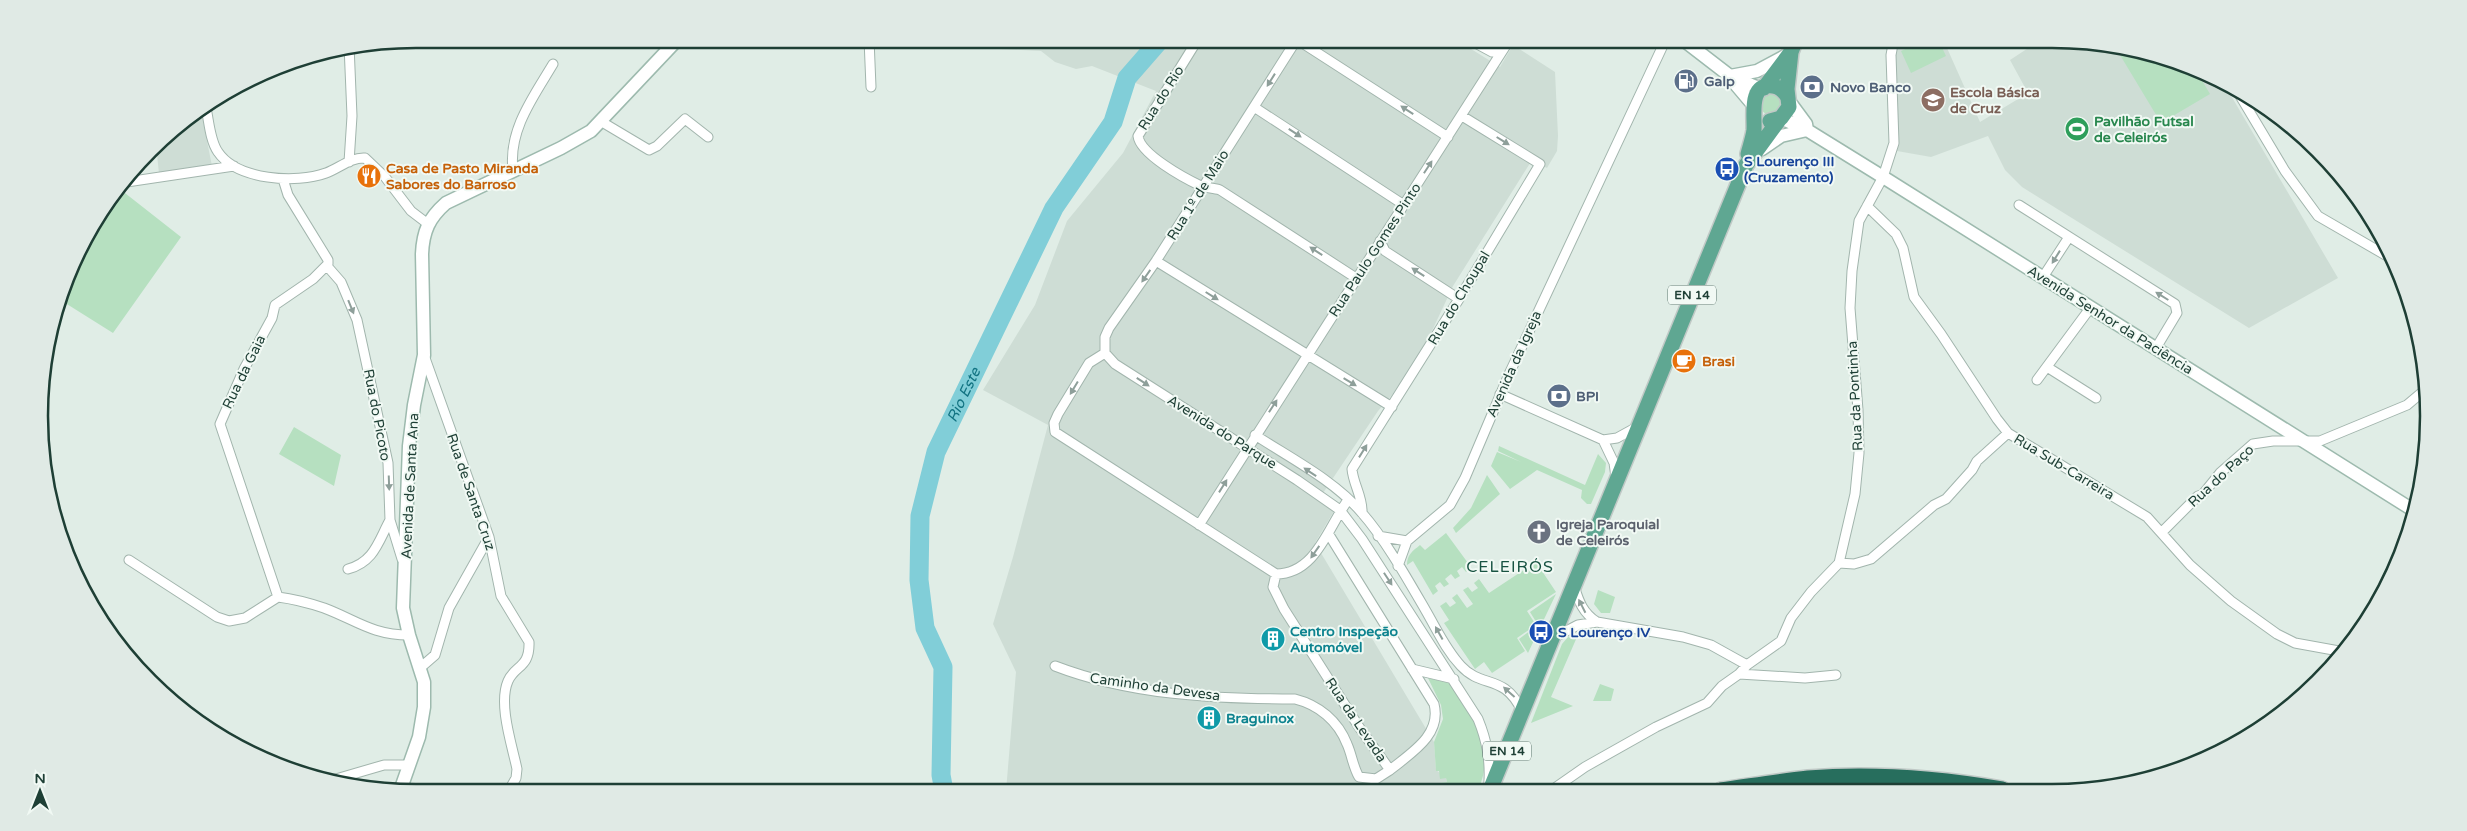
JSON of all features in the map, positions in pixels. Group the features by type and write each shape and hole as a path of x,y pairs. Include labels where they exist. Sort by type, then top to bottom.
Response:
{"highway":[{"path":"1764,784 1808,778 1883,777 1964,784"}],"main road":[{"name":"EN 14","path":"1492,784 1746,165 1754,134 1754,98 1791,48"},
{"name":"EN 14","path":"1746,165 1787,112 1789,100 1787,78 1792,48"},
{"path":"1762,89 1770,86 1780,88 1789,100"},
{"path":"1754,107 1756,114 1765,120 1780,119"}],"street":[{"name":"Avenida de Santa Ana","path":"403,783 419,737 424,707 424,682 409,635 404,608 409,446 414,405 424,355 423,237 434,214 446,203 561,148 591,131 602,122 670,48"},
{"path":"869,48 871,87"},
{"name":"Rua do Rio","path":"1192,48 1138,136 1138,142 1148,154 1203,187"},
{"name":"Rua 1º de Maio","path":"1105,353 1104,337 1108,328 1156,261 1291,48"},
{"path":"1311,48 1448,137"},
{"path":"1485,48 1492,52 1502,51"},
{"name":"Rua Paulo Gomes Pinto","path":"1247,448 1504,48"},
{"name":"Avenida da Igreja","path":"1406,541 1450,505 1465,478 1500,394 1662,48"},
{"path":"1694,48 1730,76 1754,107"},
{"path":"1730,76 1757,71 1773,64 1790,48"},
{"name":"Rua da Pontinha","path":"1561,784 1656,727 1707,703 1722,686 1739,674 1747,665 1781,641 1791,618 1811,592 1839,562 1855,494 1859,453 1858,410 1850,308 1859,221 1883,177 1894,142 1890,55 1892,48"},
{"path":"349,54 352,116 349,162"},
{"path":"513,170 512,160 520,120 553,64"},
{"path":"1730,76 1762,89"},
{"path":"1746,165 1773,140 1789,133 1807,130 1806,124 1789,100"},
{"path":"2244,102 2285,171 2318,216 2382,253"},
{"path":"1254,107 1404,204"},
{"path":"207,113 216,151 234,166 269,177 283,179 311,177 361,158 368,159 411,211 428,224"},
{"name":"Rua do Choupal","path":"1362,513 1362,504 1352,478 1352,469 1459,299 1540,164 1462,116"},
{"path":"602,122 649,150 657,146 685,119 708,137"},
{"name":"Avenida Senhor da Paciência","path":"1780,119 1807,130 1883,177 2302,440 2407,510"},
{"path":"132,181 234,166"},
{"path":"283,179 288,195 328,260 327,266"},
{"path":"1203,187 1220,190 1356,278"},
{"path":"2019,205 2175,304 2177,312 2156,348"},
{"name":"Rua Sub-Carreira","path":"1867,206 1896,234 1903,248 1914,297 2008,433 2147,517 2190,565 2231,601 2277,634 2295,643 2335,650"},
{"path":"2043,277 2069,237"},
{"path":"1380,241 1385,251 1459,299"},
{"path":"1156,261 1306,355 1392,406"},
{"name":"Rua do Picoto","path":"327,266 341,282 357,320 388,462 390,520 406,571"},
{"name":"Rua da Gaia","path":"278,597 220,424 244,369 272,318 275,305 313,279 327,266"},
{"path":"2037,380 2091,307"},
{"path":"1105,353 1089,363 1058,414 1054,423 1055,432 1276,574 1287,574 1300,570 1328,533 1340,510 1348,500"},
{"name":"Avenida do Parque","path":"1105,353 1115,364 1340,510 1378,564 1478,719 1487,739 1490,784"},
{"name":"Rua de Santa Cruz","path":"424,355 489,537 501,596 529,645 525,664 510,678 505,693 505,708 517,769 516,778 513,784"},
{"path":"2047,367 2096,398"},
{"path":"1500,394 1603,440 1617,438 1639,426"},
{"name":"Rua do Paço","path":"2162,532 2198,496 2203,494 2220,473 2253,444 2302,440 2320,441 2407,405 2419,395"},
{"path":"1839,562 1854,564 1871,559 1934,505 1946,499 1972,470 1977,461 2008,433"},
{"name":"Avenida do Parque","path":"1255,435 1338,490 1362,513 1391,554 1451,654 1467,672 1490,680 1511,692 1522,711"},
{"path":"1603,440 1614,463 1617,479"},
{"path":"1199,524 1247,448"},
{"path":"348,569 362,565 368,560 390,520"},
{"path":"1328,533 1412,669 1454,680"},
{"path":"1378,536 1406,541 1398,566"},
{"path":"420,668 435,655 449,608 489,537"},
{"path":"1378,564 1391,554"},
{"path":"129,560 224,620 245,618 278,597 324,608 372,630 389,635 409,635"},
{"name":"Rua da Levada","path":"1276,574 1274,587 1284,609 1359,727 1390,770 1424,743 1430,735 1437,715 1434,704 1412,669"},
{"path":"1574,584 1587,615 1597,622"},
{"path":"1553,638 1578,625 1597,622 1683,637 1711,645 1747,665"},
{"name":"Caminho da Devesa","path":"1055,666 1084,677 1204,697 1295,699 1308,702 1330,718 1342,733 1359,777 1376,779 1390,770"},
{"path":"1739,674 1805,678 1836,675"},
{"path":"346,776 384,765 410,765"}],"shaded area":[{"path":"1469,48 1500,67 1511,48 1518,48 1555,72 1557,151 1547,168 1532,160 1453,286 1430,335 1414,362 1392,395 1378,411 1319,499 1334,511 1315,543 1434,742 1436,770 1446,778 1447,782 1432,784 1007,784 1016,672 993,624 1048,425 983,390 1035,305 1067,221 1123,153 1156,91 1092,66 1076,69 1055,62 1041,51 999,49"},
{"path":"1898,48 1947,48 1980,122 2028,93 2010,60 2028,48 2076,48 2123,55 2170,67 2214,85 2230,94 2338,278 2249,328 2022,187 2005,170 1988,136 1931,157 1897,151 1894,60"},
{"path":"202,116 212,166 159,174 157,153"}],"green space":[{"path":"1908,48 1942,48 1946,56 1911,73 1901,51"},
{"path":"2120,54 2170,67 2202,80 2210,94 2161,123"},
{"path":"1771,93 1781,100 1782,104 1775,114 1771,115 1761,108 1760,104 1767,94"},
{"path":"123,192 181,237 113,333 65,303 85,253 97,231"},
{"path":"294,427 341,455 334,486 279,454"},
{"path":"1499,446 1585,485 1598,454 1606,463 1605,472 1591,504 1587,504 1581,498 1582,490 1537,470 1510,489 1491,466 1497,452 1521,462 1498,451"},
{"path":"1487,475 1500,494 1456,533 1453,528 1471,508"},
{"path":"1446,533 1468,563 1466,564 1470,569 1466,572 1462,567 1457,571 1460,576 1455,579 1451,574 1445,579 1449,584 1444,587 1440,582 1435,586 1438,591 1433,595 1413,561 1407,565 1407,561 1411,553 1420,545 1425,550"},
{"path":"1536,562 1556,592 1527,611 1536,625 1517,638 1525,651 1492,673 1484,662 1475,669 1444,623 1449,620 1440,606 1446,602 1450,607 1456,603 1452,598 1457,594 1467,608 1473,604 1463,590 1468,587 1472,592 1478,588 1474,583 1479,579 1489,593"},
{"path":"1598,590 1615,597 1610,613 1601,613 1594,604"},
{"path":"1556,594 1528,653 1519,639 1538,625 1530,612"},
{"path":"1582,631 1577,637 1551,697 1573,706 1531,723 1562,644 1568,637"},
{"path":"1428,678 1450,683 1474,721 1484,747 1485,761 1480,784 1432,784 1447,782 1446,778 1440,779 1439,771 1436,771 1434,742 1443,719 1441,705"},
{"path":"1600,684 1614,689 1611,701 1593,701"}],"waterway":[{"name":"Rio Este","path":"943,784 941,775 943,667 925,628 919,580 920,516 936,452 1054,208 1113,122 1127,78 1153,48"}],"place":[{"name":"Galp","path":"1686,81"},
{"name":"Novo Banco","path":"1812,87"},
{"name":"Escola Básica de Cruz","path":"1933,100"},
{"name":"Pavilhão Futsal de Celeirós","path":"2077,129"},
{"name":"S Lourenço III (Cruzamento)","path":"1727,169"},
{"name":"Casa de Pasto Miranda Sabores do Barroso","path":"369,176"},
{"name":"Brasi","path":"1684,361"},
{"name":"BPI","path":"1559,396"},
{"name":"Igreja Paroquial de Celeirós","path":"1539,532"},
{"name":"S Lourenço IV","path":"1541,632"},
{"name":"Centro Inspeção Automóvel","path":"1273,639"},
{"name":"Braguinox","path":"1209,718"}],"district":[{"name":"CELEIRÓS","path":"1510,567"}]}
